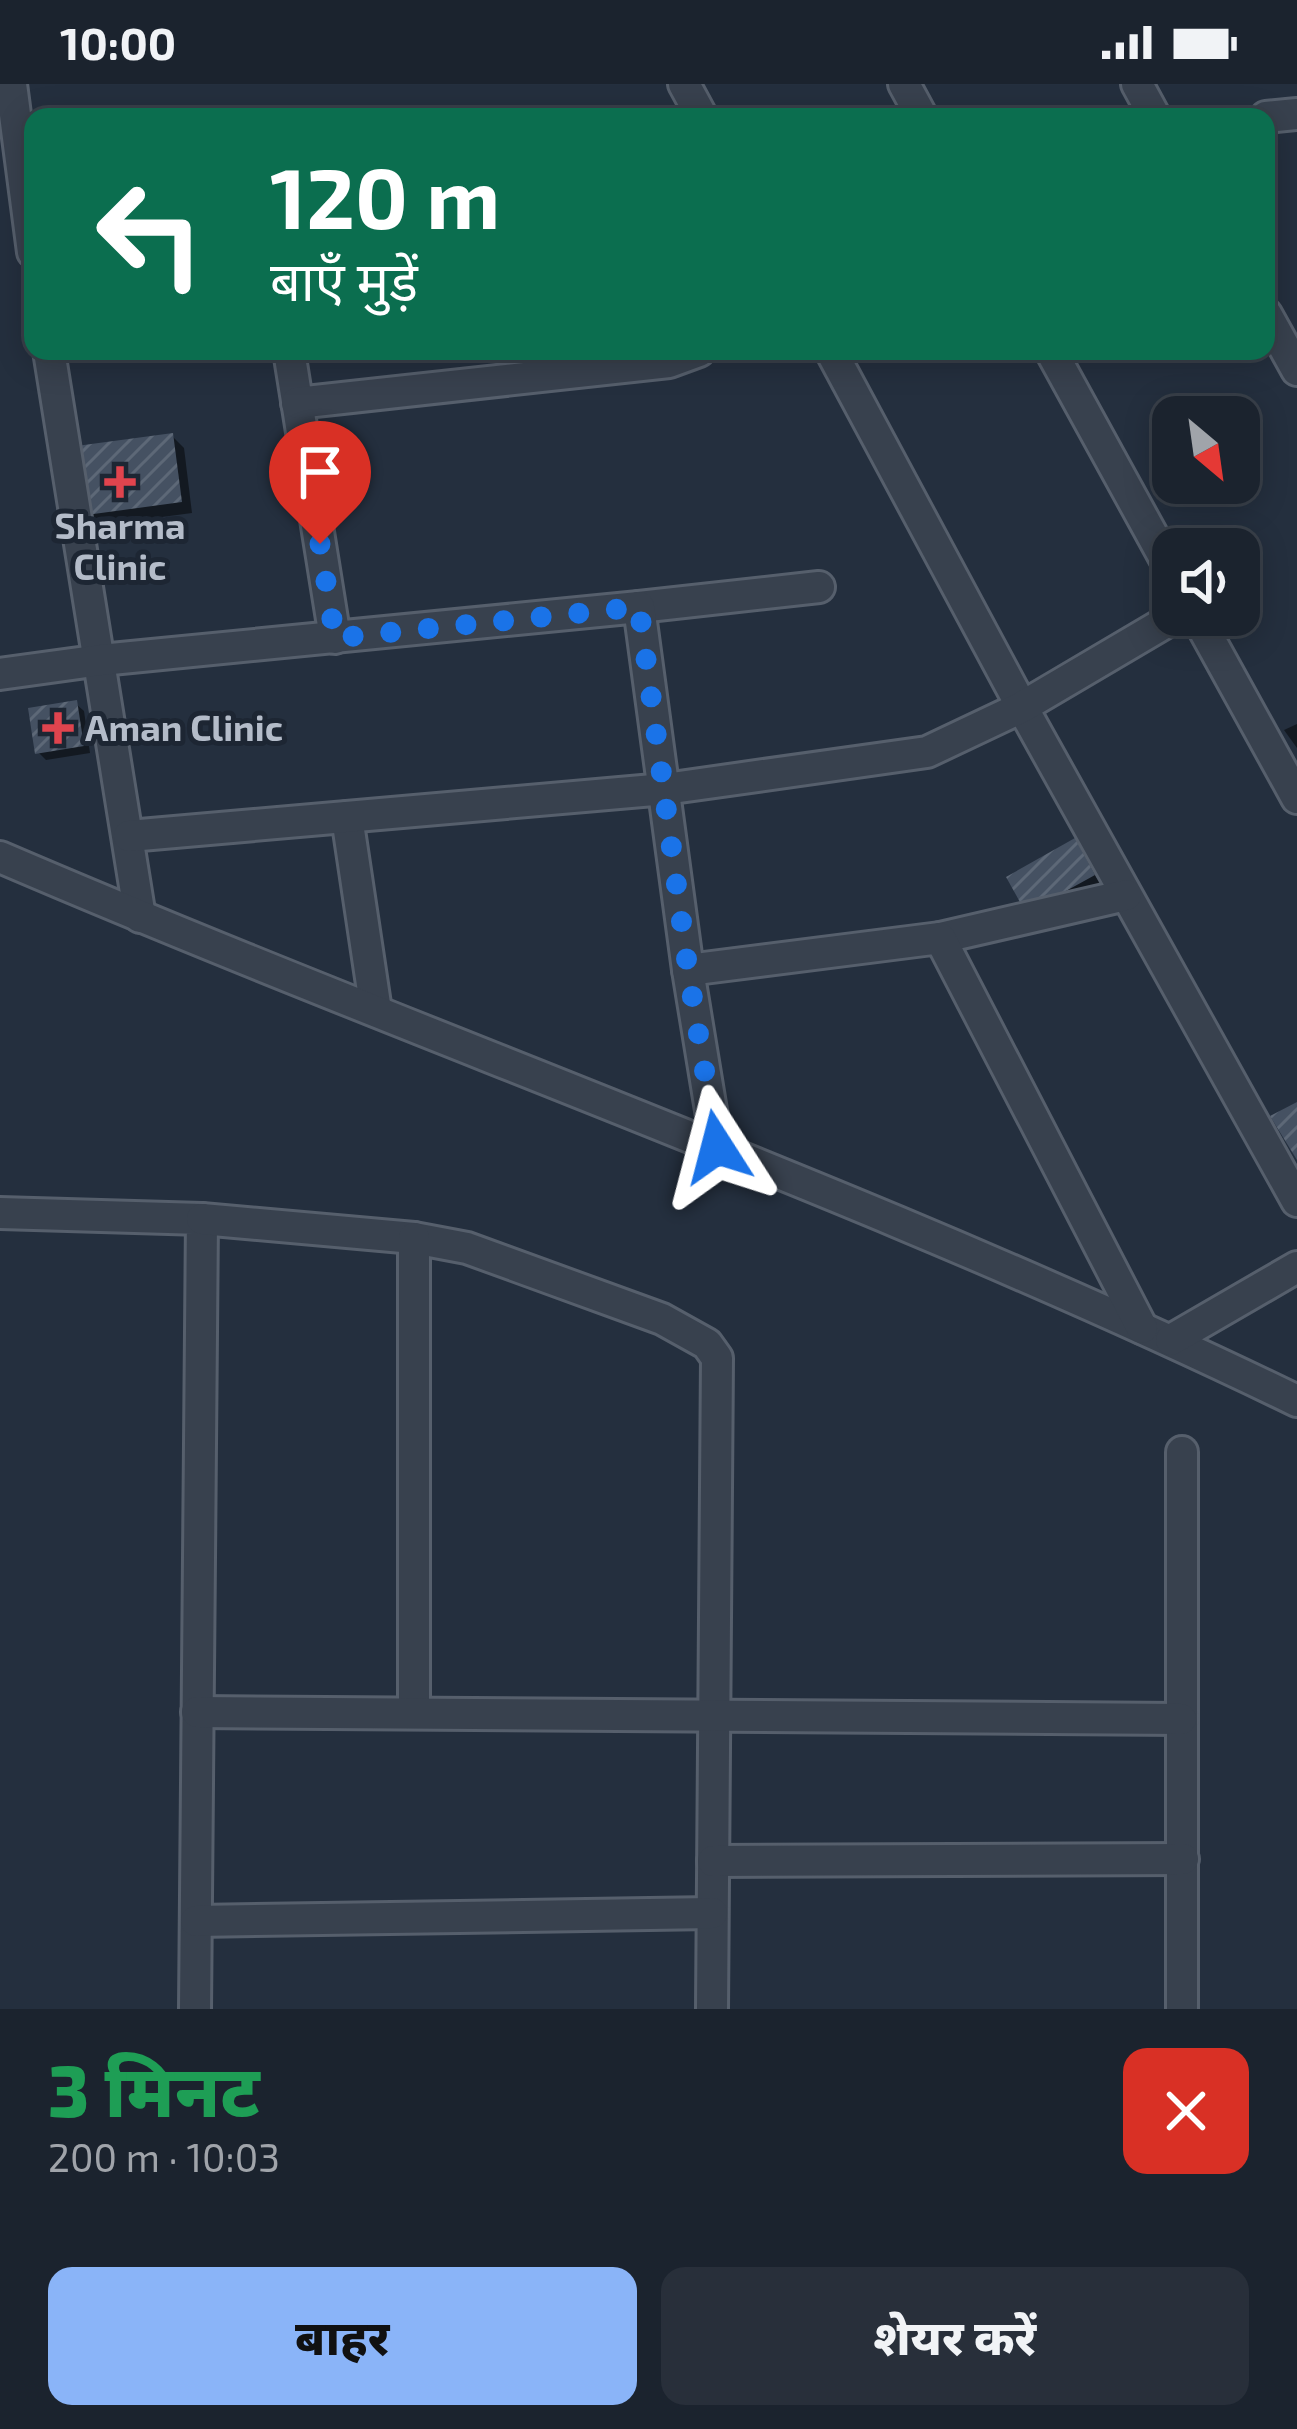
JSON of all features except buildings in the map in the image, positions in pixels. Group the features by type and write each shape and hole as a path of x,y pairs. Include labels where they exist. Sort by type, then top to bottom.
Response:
{"street":[{"path":"10,84 24,166"},
{"path":"1275,330 1297,370"},
{"path":"51,360 140,917"},
{"path":"290,360 335,638"},
{"path":"297,403 674,360"},
{"path":"836,360 1022,707 1297,1201"},
{"path":"1056,360 1152,535"},
{"path":"0,674 819,587"},
{"path":"639,607 717,1147"},
{"path":"130,836 665,789 927,752 1022,707 1152,630"},
{"path":"1208,636 1297,798"},
{"path":"347,817 376,1011"},
{"path":"0,857 717,1147 1156,1334 1297,1401"},
{"path":"688,970 940,938 1126,895"},
{"path":"940,938 1156,1334"},
{"path":"0,1213 202,1219 414,1238 467,1248 641,1311 707,1344 717,1358 712,2009"},
{"path":"195,2009 202,1219"},
{"path":"414,1238 414,1712"},
{"path":"1156,1334 1297,1267"},
{"path":"1182,1452 1182,2009"},
{"path":"197,1712 1181,1718"},
{"path":"712,1861 1183,1858"},
{"path":"196,1922 712,1913"}],"place":[{"name":"Sharma Clinic","path":"120,482"},
{"name":"Aman Clinic","path":"58,728"}],"route":[{"path":"320,544 335,638 639,607 717,1147"}]}
